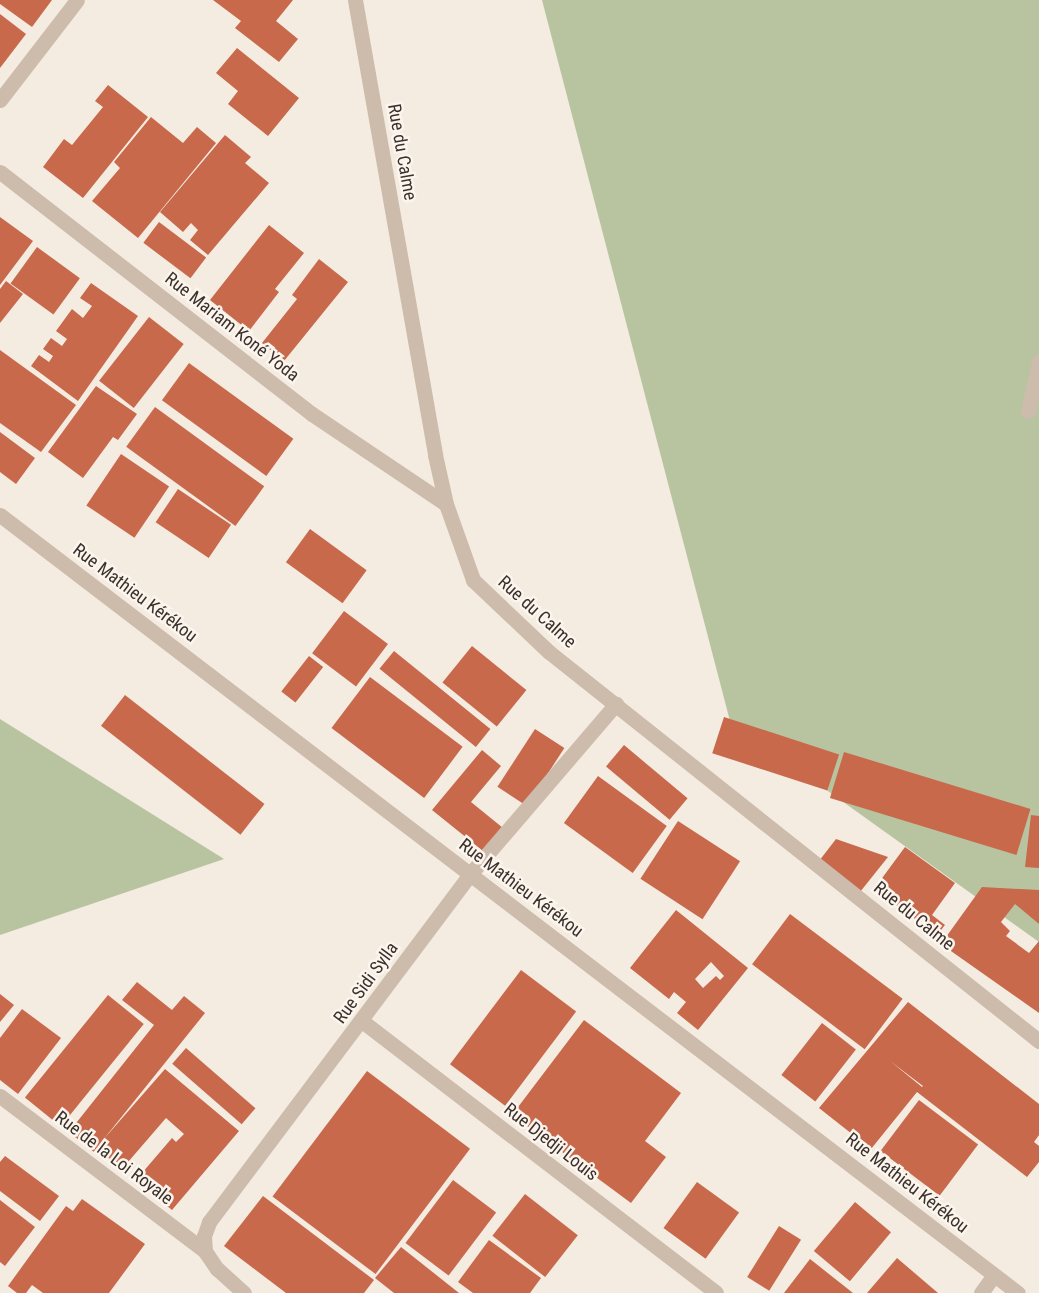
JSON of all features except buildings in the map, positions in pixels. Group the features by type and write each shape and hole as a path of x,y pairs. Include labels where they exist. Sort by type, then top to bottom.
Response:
{"street":[{"path":"0,100 77,0"},
{"name":"Rue du Calme","path":"356,0 435,455 446,504 473,580 549,652 1039,1041"},
{"name":"Rue Mariam Koné Yoda","path":"0,172 312,414 446,504"},
{"path":"1028,411 1039,361"},
{"name":"Rue Mathieu Kérékou","path":"0,515 1018,1293"},
{"name":"Rue Sidi Sylla","path":"205,1251 204,1236 209,1222 471,873 616,704"},
{"name":"Rue Djedji Louis","path":"362,1021 716,1293"},
{"name":"Rue de la Loi Royale","path":"0,1096 205,1251"},
{"path":"205,1251 217,1269 244,1293"},
{"path":"981,1293 994,1275"}],"green space":[{"path":"542,0 1039,0 1039,942 730,721"},
{"path":"0,719 224,859 0,935"}]}
